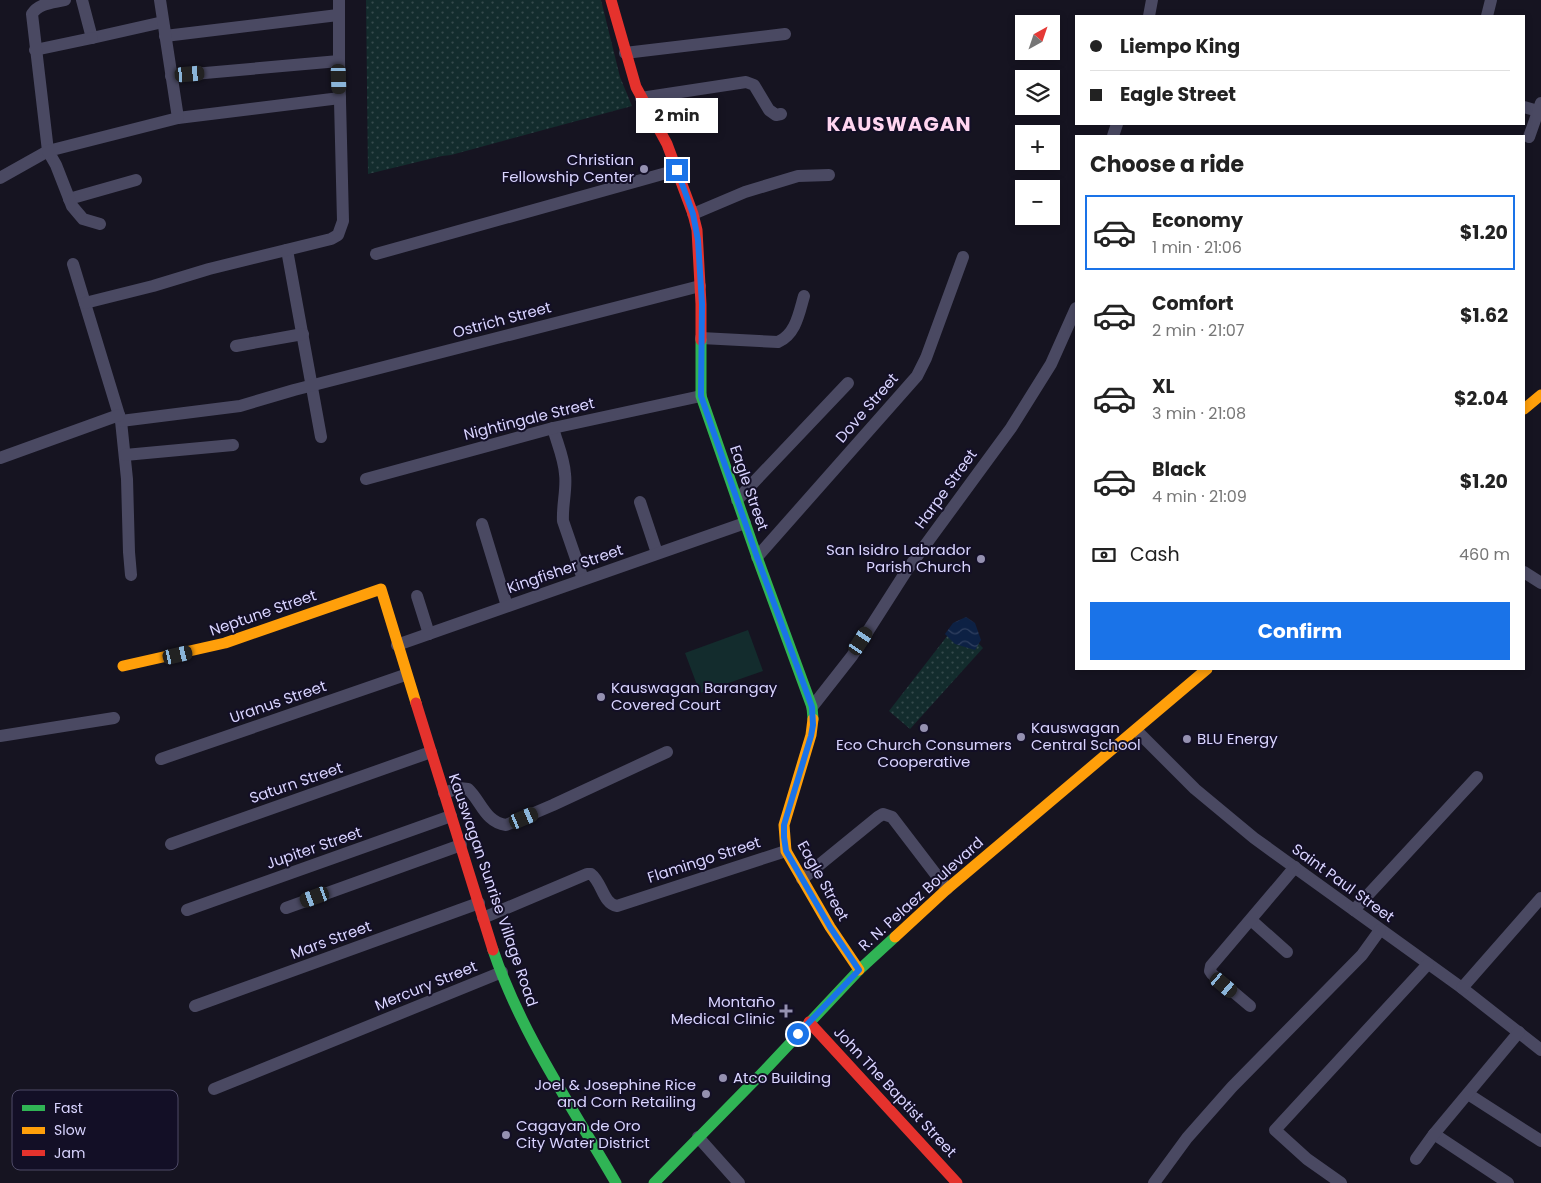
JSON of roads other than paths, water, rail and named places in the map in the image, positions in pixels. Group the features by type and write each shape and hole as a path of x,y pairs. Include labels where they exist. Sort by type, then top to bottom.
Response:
{"street":[{"path":"65,0 42,5 35,9 32,14 48,151 56,165 72,206 83,219 100,224"},
{"path":"82,0 92,38"},
{"path":"160,0 178,118"},
{"path":"85,303 153,286 209,269 330,239 338,235 342,226 339,0"},
{"name":"Eagle Street","path":"611,0 630,73 640,98 667,144 693,214 698,240 701,396 744,523 812,707 813,725 811,736 784,825 786,851 830,927 859,970"},
{"path":"1149,15 1152,0"},
{"path":"1487,15 1491,0"},
{"path":"165,36 338,15"},
{"path":"35,50 163,22"},
{"path":"625,53 785,34"},
{"path":"171,76 339,60"},
{"path":"640,98 746,82 754,85 768,110 776,115 780,114"},
{"path":"0,178 48,151 178,118 340,98"},
{"path":"1525,107 1540,107 1529,137"},
{"path":"376,254 677,170"},
{"path":"693,214 745,192 798,176 829,174"},
{"path":"70,199 136,180"},
{"path":"287,250 321,437"},
{"name":"Dove Street","path":"757,557 917,376 924,363 963,257"},
{"path":"73,264 120,418 127,479 131,575"},
{"name":"Ostrich Street","path":"0,458 120,418 240,406 700,286"},
{"path":"701,338 778,342 791,332 795,325 804,296"},
{"name":"Harpe Street","path":"812,707 852,656 907,570 1011,428 1051,364 1075,312"},
{"path":"236,346 303,334"},
{"path":"737,500 848,383"},
{"path":"1525,408 1541,395"},
{"name":"Nightingale Street","path":"366,479 553,428 701,396"},
{"path":"553,428 565,472 563,521 583,579"},
{"path":"125,455 233,445"},
{"path":"640,502 657,554"},
{"name":"Kingfisher Street","path":"397,645 744,523"},
{"path":"482,524 507,606"},
{"path":"1525,573 1541,583"},
{"name":"Kauswagan Sunrise Village Road","path":"381,589 405,675 512,1003 616,1183"},
{"name":"Neptune Street","path":"123,666 225,644 381,589"},
{"path":"417,596 429,634"},
{"name":"R. N. Pelaez Boulevard","path":"654,1183 859,970 947,889 1206,670"},
{"name":"Uranus Street","path":"161,759 405,675"},
{"path":"0,736 114,718"},
{"name":"Saint Paul Street","path":"1136,730 1195,789 1254,838 1462,988 1541,1050"},
{"name":"Saturn Street","path":"171,844 431,752"},
{"path":"444,793 459,788 468,789 490,817 506,825 667,752"},
{"path":"1354,910 1477,777"},
{"path":"802,879 878,817 887,814 892,817 947,889"},
{"name":"Jupiter Street","path":"187,910 451,816"},
{"path":"286,908 461,845"},
{"name":"Flamingo Street","path":"483,918 590,874 596,879 611,904 617,906 786,851"},
{"path":"1250,1006 1210,971 1214,961 1295,868"},
{"path":"1462,988 1541,898"},
{"name":"Mars Street","path":"195,1006 479,903"},
{"path":"1251,920 1287,952"},
{"path":"1154,1183 1187,1138 1232,1087 1362,955 1380,930"},
{"path":"1341,1183 1307,1159 1275,1130 1428,964"},
{"name":"Mercury Street","path":"214,1089 502,972"},
{"name":"John The Baptist Street","path":"810,1022 957,1183"},
{"path":"1416,1159 1434,1134 1519,1032"},
{"path":"1468,1094 1541,1141"},
{"path":"1434,1134 1508,1183"},
{"path":"698,1138 738,1183"}],"water":[{"path":"966,617 975,623 981,640 975,650 955,644 945,634 953,623"}],"place":[{"name":"Christian Fellowship Center","path":"644,169"},
{"name":"San Isidro Labrador Parish Church","path":"981,559"},
{"name":"Kauswagan Barangay Covered Court","path":"601,697"},
{"name":"Eco Church Consumers Cooperative","path":"924,728"},
{"name":"Kauswagan Central School","path":"1021,737"},
{"name":"BLU Energy","path":"1187,739"},
{"name":"Montaño Medical Clinic","path":"786,1011"},
{"name":"Atco Building","path":"723,1078"},
{"name":"Joel & Josephine Rice and Corn Retailing","path":"706,1094"},
{"name":"Cagayan de Oro City Water District","path":"506,1135"}],"district":[{"name":"KAUSWAGAN","path":"899,124"}]}
